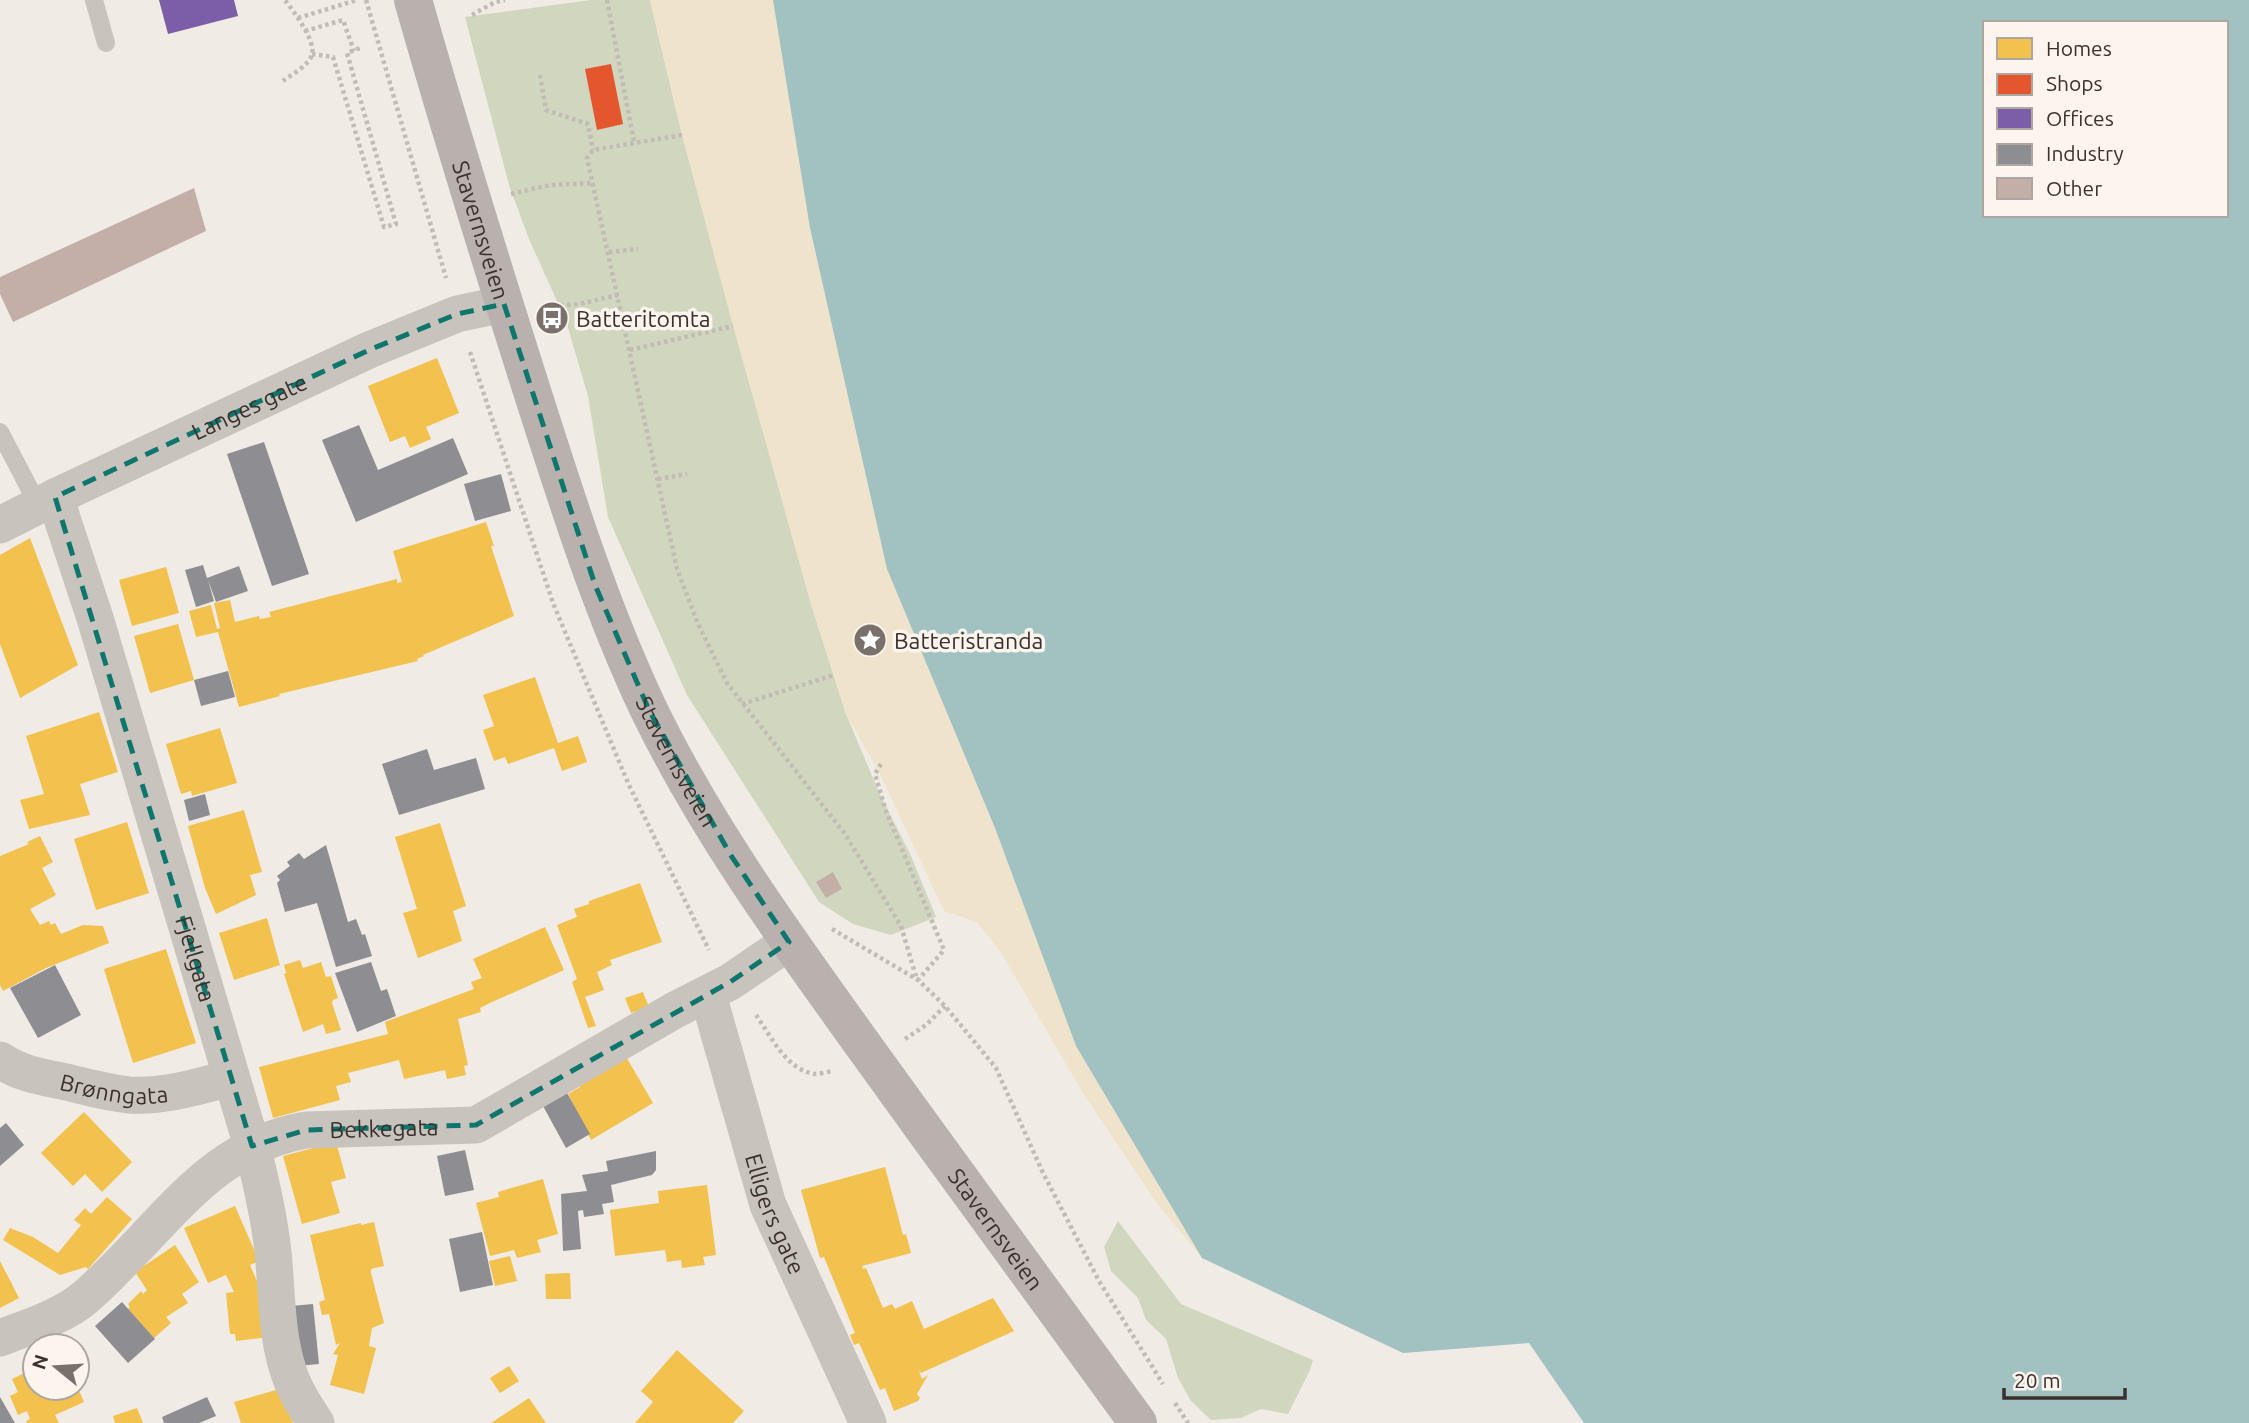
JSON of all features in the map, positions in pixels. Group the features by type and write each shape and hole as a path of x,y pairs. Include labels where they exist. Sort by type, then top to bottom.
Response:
{"main road":[{"name":"Stavernsveien","path":"413,0 505,304 591,573 649,710 691,789 730,854 789,942 1138,1423"}],"street":[{"name":"Langes gate","path":"0,525 369,351 457,314 505,304"},
{"name":"Fjellgata","path":"46,501 95,618 252,1146 273,1250 281,1337 288,1370 297,1393 316,1423"},
{"name":"Bekkegata","path":"0,1338 54,1316 77,1303 99,1286 205,1178 252,1146 280,1135 306,1130 476,1125 675,1010 708,995 789,942"},
{"name":"Elligers gate","path":"708,995 768,1205 869,1423"},
{"name":"Brønngata","path":"0,1060 12,1068 32,1075 130,1095 188,1090 230,1078"}],"lane":[{"path":"94,0 106,43"},
{"path":"0,432 46,501"}],"path":[{"path":"283,81 307,62 312,54 306,31 285,0"},
{"path":"298,18 357,0"},
{"path":"366,0 449,288"},
{"path":"472,15 494,1 505,0"},
{"path":"607,0 634,142"},
{"path":"306,31 343,20 354,51"},
{"path":"312,54 333,57 384,227 396,224 347,53 363,47"},
{"path":"540,75 546,110 588,124 593,150"},
{"path":"682,135 593,150 587,158 677,569 698,624 721,672 742,704 845,834 901,926 918,980"},
{"path":"501,197 550,185 593,183"},
{"path":"609,251 638,249"},
{"path":"553,306 618,295"},
{"path":"630,350 733,326"},
{"path":"658,479 687,474"},
{"path":"742,704 834,675"},
{"path":"881,764 875,774 887,811 944,950 918,980"},
{"path":"831,929 918,980 944,1006 996,1068 1043,1173 1099,1281 1188,1423"},
{"path":"750,1005 783,1055 795,1065 816,1074 835,1070"},
{"path":"904,1039 926,1025 944,1006"}],"highlighted area":[{"path":"504,304 595,585 649,710 730,854 789,942 730,982 476,1125 306,1130 252,1146 55,497 369,350 457,314"}],"green space":[{"path":"591,0 650,0 682,135 811,604 846,714 936,917 891,935 853,924 819,902 687,695 608,517 588,396 566,321 529,239 509,185 465,17"},
{"path":"1118,1221 1181,1304 1313,1360 1288,1414 1261,1409 1241,1418 1211,1420 1191,1401 1178,1378 1166,1339 1146,1320 1138,1298 1111,1271 1104,1247"}],"sand":[{"name":"Batteristranda","path":"650,0 773,0 810,228 887,569 995,828 1076,1046 1202,1258 1156,1202 1083,1093 1002,954 977,922 944,911 879,772 846,714 811,604 733,326 682,135"}],"water":[{"path":"773,0 2249,0 2249,1423 1584,1423 1529,1343 1403,1353 1202,1258 1076,1046 995,828 887,569 810,228"}],"building: Homes":[{"path":"437,358 459,413 426,427 431,439 410,448 405,436 390,442 368,386"},
{"path":"486,522 514,616 423,655 418,661 279,694 280,696 239,707 218,632 196,637 189,611 211,605 217,629 220,628 214,603 230,600 235,622 259,616 260,619 271,617 269,612 397,579 397,583 402,582 393,551"},
{"path":"30,538 78,665 20,698 0,644 0,555"},
{"path":"166,567 179,613 132,626 119,580"},
{"path":"178,624 194,680 150,693 134,636"},
{"path":"535,677 558,743 578,736 587,762 562,771 554,748 508,764 505,757 494,761 483,730 494,726 483,695"},
{"path":"99,712 118,772 80,784 90,815 29,829 20,800 44,794 26,736"},
{"path":"220,728 237,783 192,796 191,791 181,794 166,744"},
{"path":"244,810 262,872 250,875 256,895 216,914 205,888 188,826"},
{"path":"127,822 149,893 96,910 74,839"},
{"path":"440,823 466,906 453,911 462,941 418,958 403,913 417,909 395,837"},
{"path":"40,836 53,862 42,868 56,895 30,909 40,925 49,921 51,925 55,923 61,934 83,925 103,926 109,943 46,968 3,991 0,985 0,856 29,844 27,842"},
{"path":"640,883 662,942 610,960 612,965 597,972 604,990 585,997 596,1026 588,1028 572,982 577,979 557,925 577,917 574,909 589,904 589,901"},
{"path":"267,918 280,965 234,980 219,933"},
{"path":"545,927 564,970 480,1008 481,1012 458,1019 468,1065 464,1066 466,1075 447,1079 445,1070 404,1079 399,1060 348,1073 351,1082 336,1086 340,1100 273,1118 259,1067 388,1034 385,1022 474,989 471,982 482,978 473,959"},
{"path":"166,949 196,1043 133,1063 104,969"},
{"path":"300,960 303,968 321,962 326,977 331,976 338,998 332,1003 341,1030 326,1034 323,1024 303,1032 284,974 284,965"},
{"path":"643,992 649,1007 631,1013 625,998"},
{"path":"625,1055 653,1103 591,1140 568,1094 580,1087 578,1083"},
{"path":"84,1112 132,1162 102,1192 85,1174 73,1186 41,1153"},
{"path":"336,1142 346,1178 331,1182 340,1213 302,1224 283,1156"},
{"path":"885,1167 903,1235 906,1234 911,1253 862,1266 863,1269 866,1268 883,1308 892,1304 895,1309 912,1301 924,1329 993,1298 1014,1331 921,1373 919,1371 922,1379 928,1375 917,1394 920,1398 894,1411 885,1388 880,1390 859,1343 854,1345 850,1335 855,1333 824,1257 820,1258 801,1190"},
{"path":"543,1179 558,1234 537,1240 541,1252 517,1258 514,1250 490,1256 476,1203 499,1197 498,1192"},
{"path":"707,1185 716,1255 703,1257 705,1265 682,1268 681,1260 667,1262 665,1250 615,1256 610,1210 659,1203 658,1191"},
{"path":"107,1197 132,1219 88,1269 86,1267 60,1275 3,1240 10,1228 33,1237 58,1253 81,1225 74,1220 85,1208 91,1214"},
{"path":"235,1206 259,1261 250,1265 260,1288 269,1337 236,1341 235,1334 230,1334 226,1293 234,1292 226,1275 208,1283 184,1228"},
{"path":"374,1222 384,1266 371,1269 371,1273 384,1323 372,1328 369,1346 376,1348 364,1394 330,1385 338,1355 333,1354 340,1343 336,1345 329,1314 322,1315 319,1302 325,1300 310,1235"},
{"path":"175,1245 199,1282 182,1294 188,1303 166,1317 171,1323 154,1338 128,1309 128,1304 141,1291 143,1294 147,1290 135,1272"},
{"path":"510,1256 517,1281 495,1286 489,1261"},
{"path":"0,1261 19,1298 0,1308"},
{"path":"570,1273 571,1299 546,1299 545,1274"},
{"path":"677,1350 744,1411 733,1423 635,1423 653,1402 641,1391"},
{"path":"509,1366 519,1381 500,1393 490,1378"},
{"path":"21,1375 21,1402 84,1402 55,1415 59,1423 27,1423 30,1419 27,1411 18,1415 10,1396 18,1392 12,1379"},
{"path":"283,1388 293,1423 241,1423 234,1402"},
{"path":"529,1398 546,1423 491,1423"},
{"path":"137,1408 143,1423 115,1423 113,1416"}],"building: Shops":[{"path":"611,64 623,124 597,130 585,69"}],"building: Offices":[{"path":"159,0 234,0 238,16 168,34"}],"building: Industry":[{"path":"359,425 378,470 453,438 468,474 356,522 322,440"},
{"path":"264,442 309,574 272,586 227,454"},
{"path":"501,474 511,511 475,521 464,484"},
{"path":"203,565 207,578 239,566 248,591 216,602 208,580 214,601 196,607 185,570"},
{"path":"228,671 235,697 201,706 194,680"},
{"path":"427,749 434,770 476,758 485,789 399,815 382,764"},
{"path":"205,794 210,815 189,821 184,800"},
{"path":"326,845 348,922 356,919 362,935 365,934 372,956 336,967 317,903 285,912 277,883 280,880 277,876 290,866 287,862 299,853 304,859"},
{"path":"371,962 381,991 387,989 396,1016 357,1032 335,973"},
{"path":"55,965 81,1015 38,1038 10,988"},
{"path":"567,1093 590,1134 566,1148 543,1106"},
{"path":"6,1123 24,1145 0,1166 0,1128"},
{"path":"465,1150 474,1190 445,1196 437,1156"},
{"path":"656,1151 656,1170 652,1175 611,1185 614,1202 602,1204 604,1214 584,1217 583,1210 578,1211 581,1249 563,1251 561,1194 587,1191 582,1175 608,1171 606,1161"},
{"path":"482,1232 493,1285 460,1292 449,1239"},
{"path":"122,1302 155,1339 128,1363 95,1326"},
{"path":"313,1304 319,1364 297,1366 291,1306"},
{"path":"0,1397 15,1423 0,1423"},
{"path":"207,1397 216,1416 199,1423 164,1423 162,1417"}],"building: Other":[{"path":"194,188 206,231 13,322 0,294 0,277"},
{"path":"833,872 842,889 826,898 816,882"}],"place":[{"name":"Batteritomta","path":"552,318"},
{"name":"Batteristranda","path":"870,640"}]}
